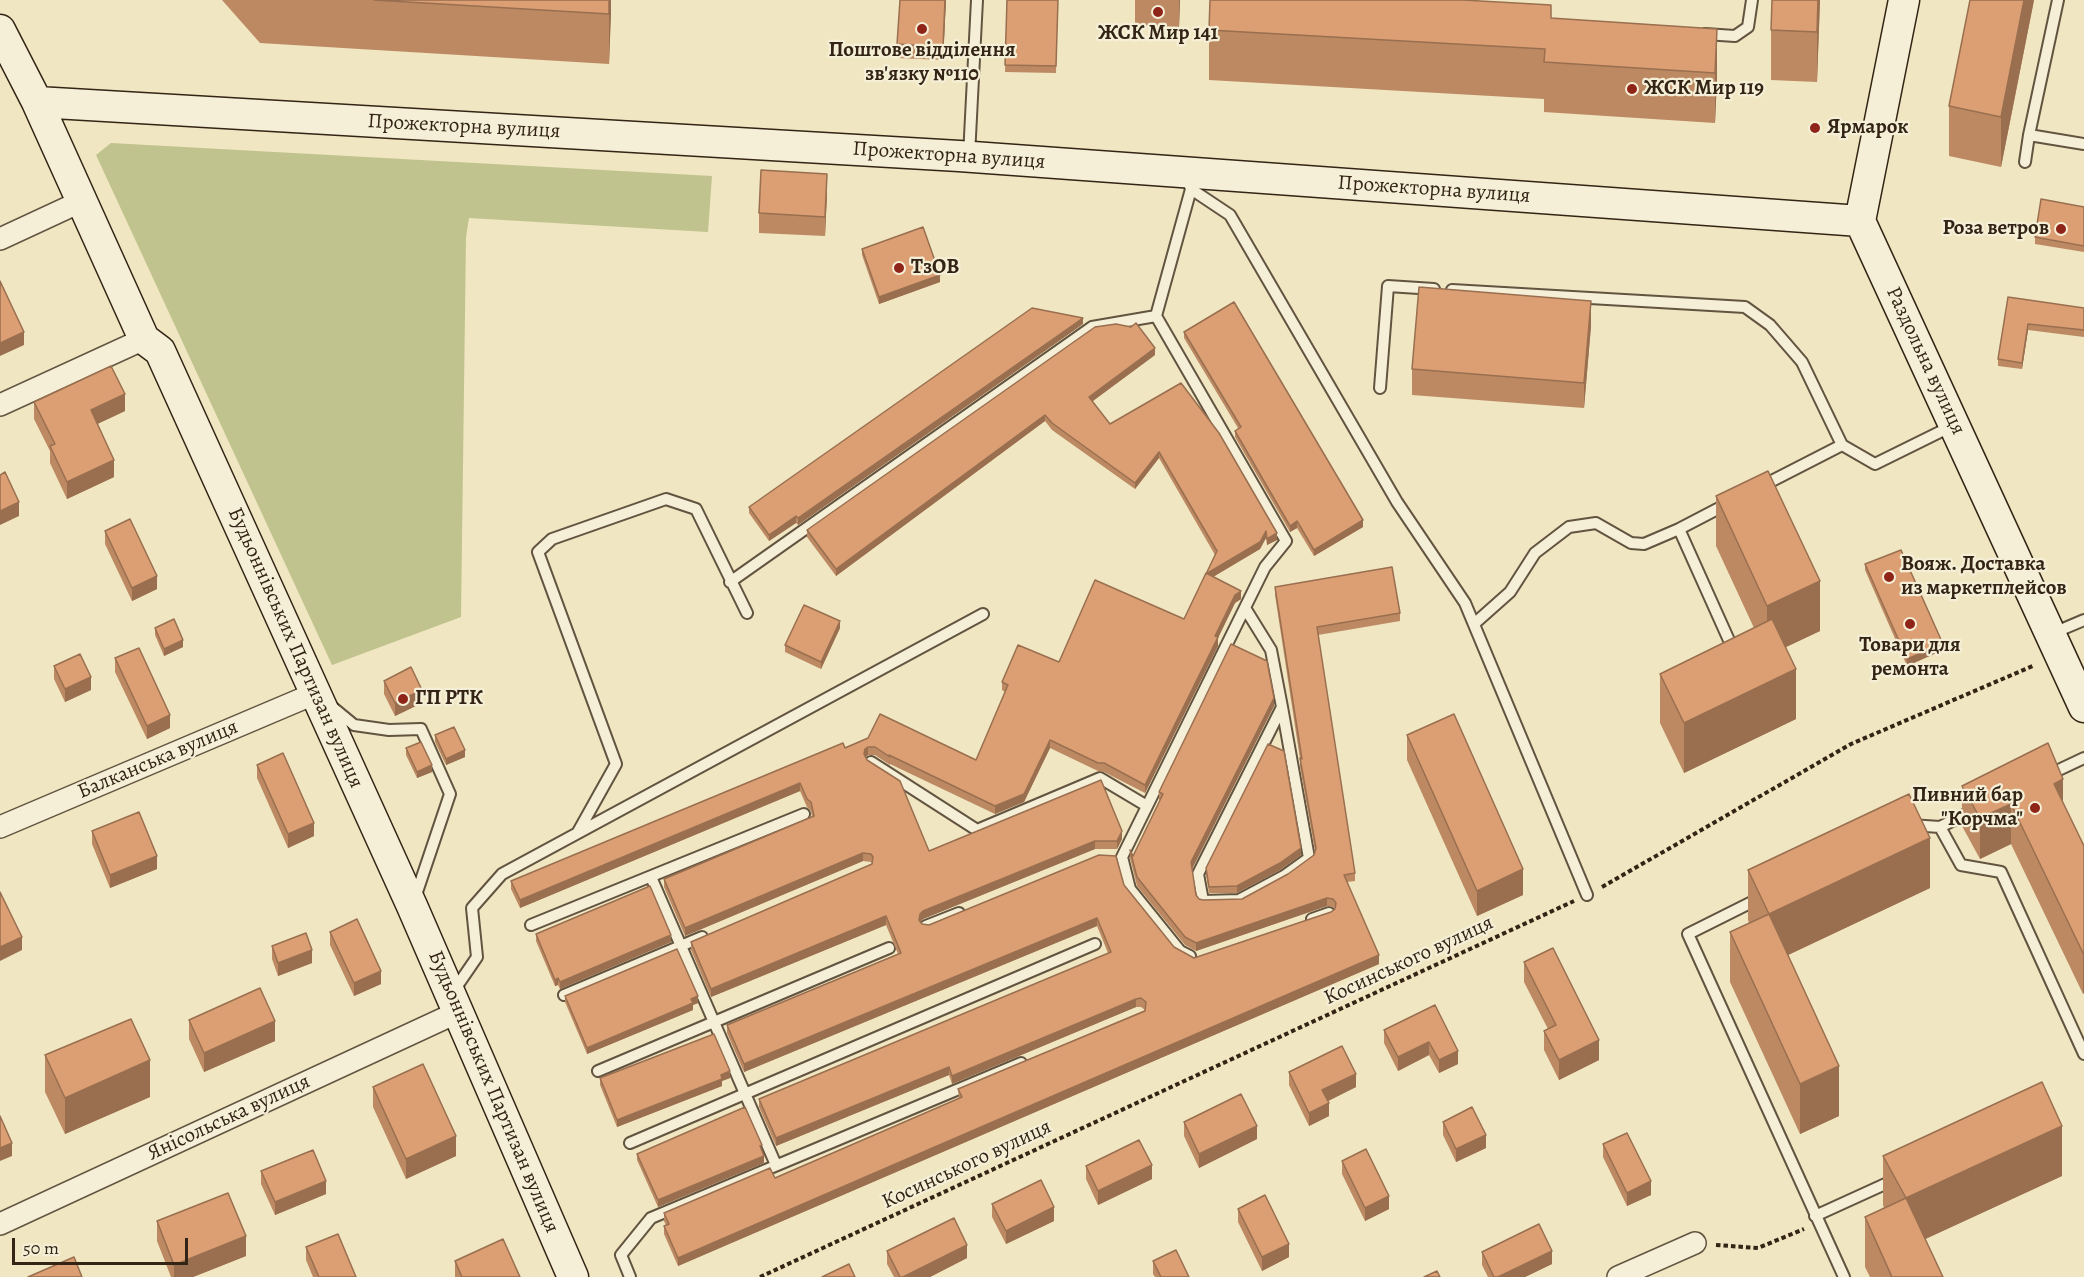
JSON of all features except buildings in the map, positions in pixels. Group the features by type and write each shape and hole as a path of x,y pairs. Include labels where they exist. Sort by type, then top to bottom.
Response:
{"street":[{"path":"1860,221 1904,0"},
{"name":"Будьоннівських Партизан вулиця","path":"0,30 37,102 144,339 160,351 412,906 573,1277"},
{"name":"Прожекторна вулиця","path":"37,102 969,157 1189,181 1860,221"},
{"path":"0,239 82,201"},
{"name":"Раздольна вулиця","path":"1860,221 2084,706"},
{"path":"0,405 144,339"},
{"name":"Балканська вулиця","path":"0,827 316,693"},
{"name":"Янісольська вулиця","path":"0,1224 454,1004"},
{"path":"1618,1277 1695,1243"}],"lane":[{"path":"969,157 977,0"},
{"path":"1699,34 1735,36 1748,27 1752,0"},
{"path":"2025,162 2058,0"},
{"path":"2029,135 2084,144"},
{"path":"1206,955 1195,959 1180,951 1130,889 1118,857 1147,806 1265,567 1287,541 1156,316 1189,181 1230,215 1397,502 1465,603 1587,896"},
{"path":"1380,388 1388,286 1745,308 1770,325 1802,362 1842,445 1875,464 1954,425"},
{"path":"730,582 1092,327 1156,316"},
{"path":"1474,624 1510,592 1535,553 1569,527 1596,523 1631,543 1644,544 1680,529 1842,445"},
{"path":"578,832 616,764 538,552 552,539 666,498 696,509 747,613"},
{"path":"1680,529 1732,647"},
{"path":"1245,608 1271,650 1309,858 1284,876 1239,900 1203,901 1198,874 1281,707"},
{"path":"454,1004 477,957 472,908 502,874 983,614"},
{"path":"2055,645 2084,620"},
{"path":"316,693 354,725 389,730 421,729 450,794 412,906"},
{"path":"2043,777 2084,758"},
{"path":"871,762 977,830 1100,778 1147,806"},
{"path":"1898,830 1908,825 1940,827 1981,807"},
{"path":"531,925 804,814"},
{"path":"1940,827 1961,866 2001,872 2084,1054"},
{"path":"651,877 776,1165"},
{"path":"1772,892 1688,934 1844,1277"},
{"path":"926,926 969,909"},
{"path":"1307,920 1329,913"},
{"path":"564,995 713,932"},
{"path":"630,1143 1095,944"},
{"path":"598,1071 889,948"},
{"path":"630,1277 621,1255 651,1218 1029,1060"},
{"path":"1817,1219 1900,1178"}],"path":[{"name":"Косинського вулиця","path":"760,1277 1587,896 1851,744 2055,645"},
{"path":"1695,1243 1758,1248 1817,1219"}],"green space":[{"path":"111,143 712,176 708,232 469,218 466,237 461,617 332,665 96,155"}],"place":[{"name":"ЖСК Мир 141","path":"1158,12"},
{"name":"Поштове відділення зв'язку №110","path":"922,29"},
{"name":"ЖСК Мир 119","path":"1632,89"},
{"name":"Ярмарок","path":"1815,128"},
{"name":"Роза ветров","path":"2061,229"},
{"name":"ТзОВ","path":"899,268"},
{"name":"Вояж. Доставка из маркетплейсов","path":"1889,577"},
{"name":"Товари для ремонта","path":"1910,624"},
{"name":"ГП РТК","path":"403,699"},
{"name":"Пивний бар \"Корчма\"","path":"2035,808"}]}
